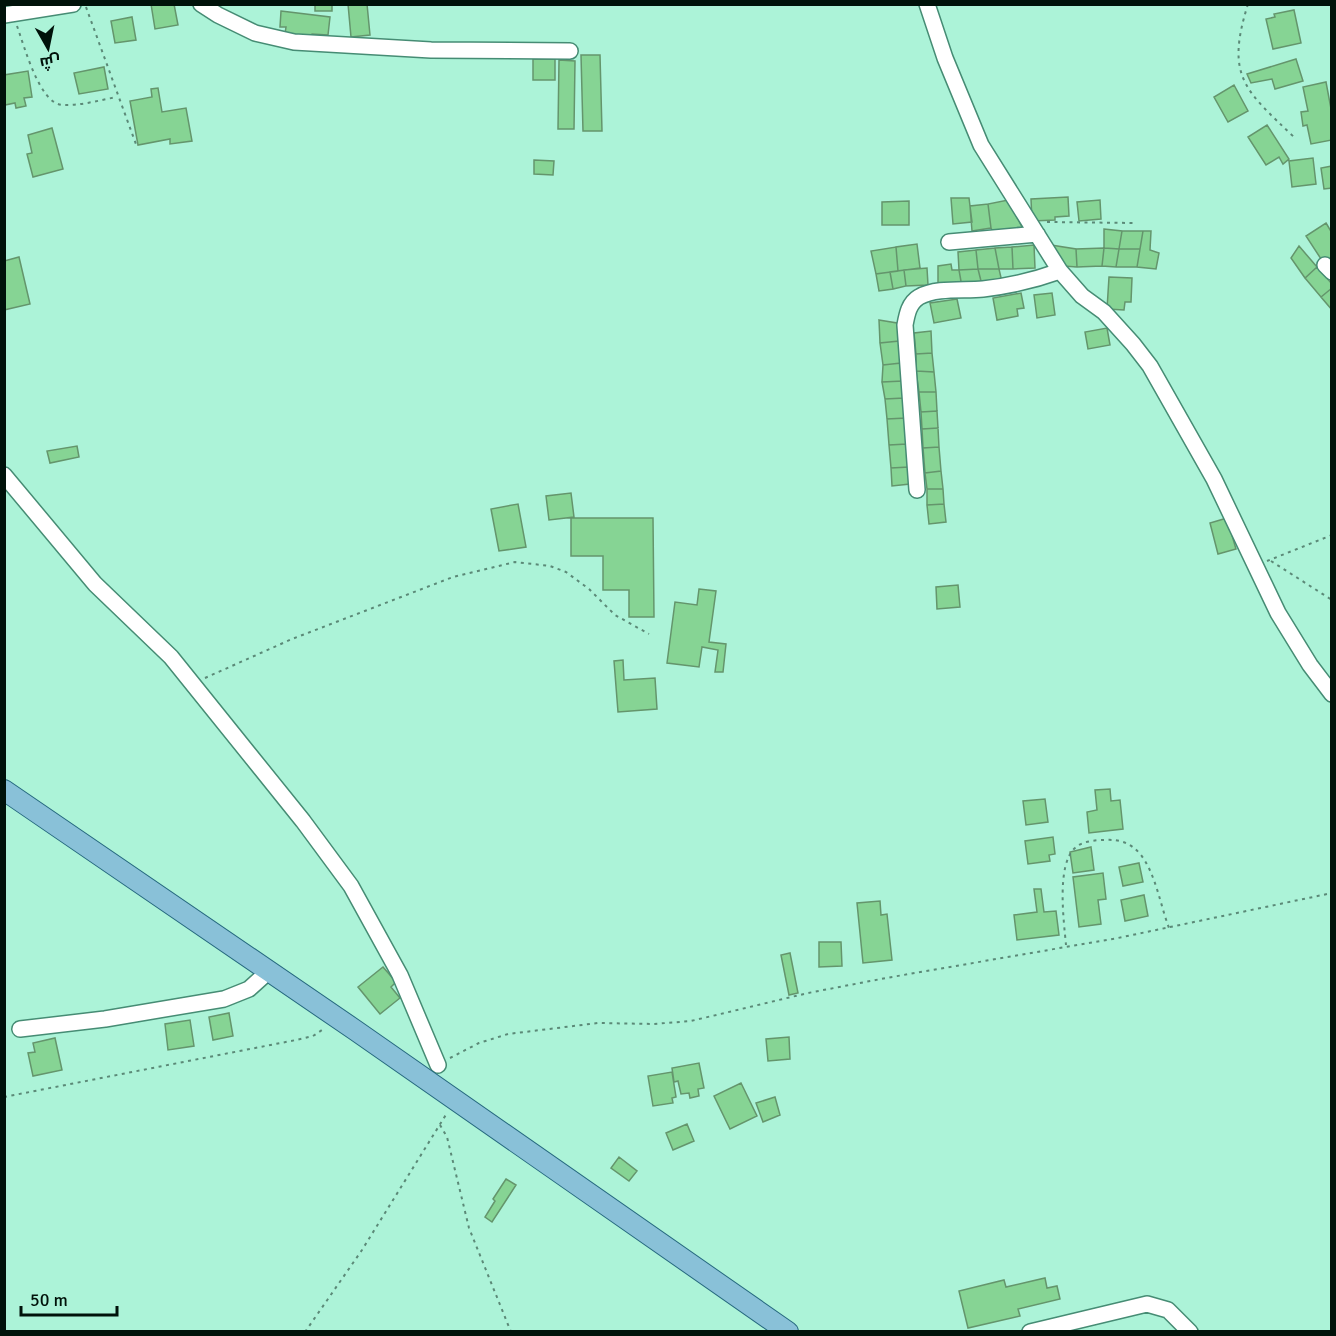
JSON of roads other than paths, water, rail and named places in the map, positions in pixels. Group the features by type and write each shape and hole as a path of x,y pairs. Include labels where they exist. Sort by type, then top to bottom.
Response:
{"main road":[{"path":"4,790 269,971 788,1332"}],"street":[{"path":"9,14 73,4"},
{"path":"201,4 255,33 294,42 431,50 570,51"},
{"path":"927,4 945,58 981,145 1060,271 1082,296 1104,312 1150,366 1263,563 1278,613 1310,665 1332,694"},
{"path":"949,242 1033,228"},
{"path":"917,490 905,325 908,310 913,302 919,297 937,292 1020,284 1060,271"},
{"path":"4,475 95,584 130,615 171,657 303,821 351,886 400,975 438,1065"},
{"path":"20,1029 105,1019 224,999 249,989 269,971"},
{"path":"1030,1332 1147,1304 1168,1310 1190,1332"}]}
